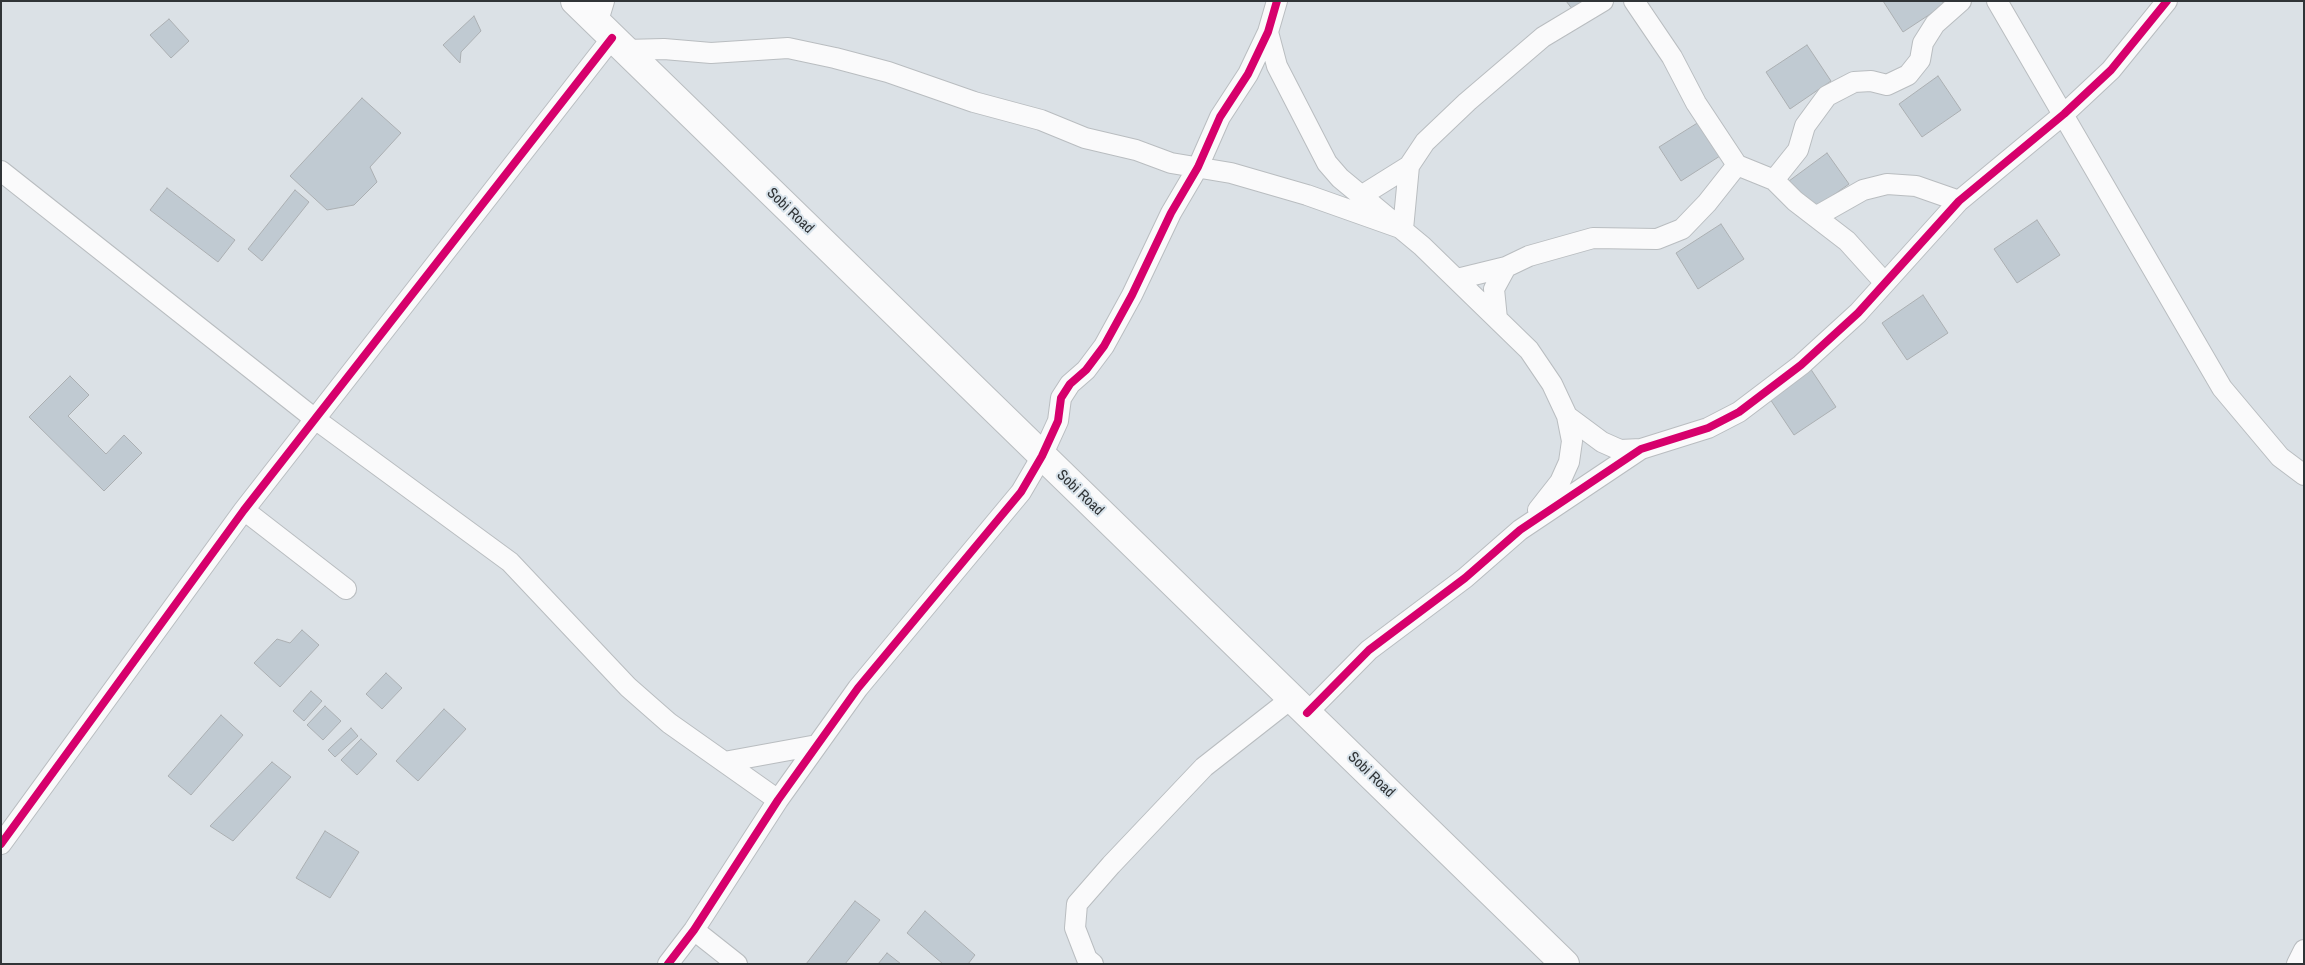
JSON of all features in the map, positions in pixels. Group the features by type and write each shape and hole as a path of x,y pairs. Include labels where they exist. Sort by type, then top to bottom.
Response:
{"highway":[{"name":"Sobi Road","path":"575,1 610,28 1042,456 1565,964"}],"street":[{"path":"668,964 694,930 778,800 858,688 1021,492 1042,456 1058,421 1061,398 1070,384 1086,370 1104,346 1132,295 1171,213 1198,167 1220,117 1248,74 1268,32 1277,1"},
{"path":"1361,196 1409,166 1425,142 1474,96 1543,37 1603,1"},
{"path":"1634,1 1672,57 1696,103 1737,165 1774,180 1795,200 1847,242 1884,282"},
{"path":"1774,180 1798,150 1805,126 1827,96 1854,82 1871,81 1887,85 1908,75 1920,60 1923,43 1935,24 1961,1"},
{"path":"1997,1 2222,388 2280,457 2304,475"},
{"path":"1567,416 1602,442 1620,450 1641,449 1708,428 1739,412 1801,365 1858,314 1884,282 1959,200 2064,114 2111,70 2167,1"},
{"path":"1,844 244,510 315,419 610,28 664,49 711,53 788,48 888,72 974,102 1041,120 1085,138 1136,150 1171,163 1232,173 1307,195 1403,229"},
{"path":"1093,964 1087,959 1075,928 1077,904 1111,865 1204,767 1299,706 1369,650 1465,578 1520,530 1543,505 1560,482 1566,468 1572,441 1567,416 1552,384 1529,350 1403,229 1361,196 1327,163 1278,66 1268,32"},
{"path":"1457,280 1506,267 1529,256 1593,238 1657,239 1682,229 1707,203 1737,165"},
{"path":"1403,229 1409,166"},
{"path":"1,172 315,419 510,562 628,687 670,723 778,800"},
{"path":"1817,216 1863,190 1887,184 1916,186 1959,200"},
{"path":"1497,318 1494,289 1506,267"},
{"path":"1520,530 1641,449"},
{"path":"244,510 346,589"},
{"path":"724,762 818,745"},
{"path":"694,930 737,964"},
{"path":"2297,964 2304,950"}],"building":[{"path":"1566,1 1585,1 1573,10"},
{"path":"1883,1 1942,1 1944,5 1903,32"},
{"path":"474,16 481,31 461,52 460,63 443,45"},
{"path":"169,19 189,41 171,58 150,35"},
{"path":"1807,45 1831,81 1790,109 1766,72"},
{"path":"1938,76 1961,110 1922,137 1899,104"},
{"path":"362,98 401,133 370,167 377,182 354,205 327,210 290,176"},
{"path":"1699,122 1720,156 1681,181 1659,147"},
{"path":"1827,153 1849,184 1811,211 1789,181"},
{"path":"167,188 235,240 218,262 150,210"},
{"path":"295,190 309,202 262,261 248,249"},
{"path":"2037,220 2060,255 2017,283 1994,249"},
{"path":"1721,224 1744,259 1698,289 1676,253"},
{"path":"1923,295 1948,333 1907,360 1882,323"},
{"path":"1810,368 1836,407 1794,435 1768,396"},
{"path":"70,376 89,395 68,416 106,454 124,435 142,453 104,491 29,417"},
{"path":"302,630 319,645 280,687 254,663 277,639 290,643"},
{"path":"386,673 402,688 382,709 366,694"},
{"path":"311,691 322,701 304,721 293,711"},
{"path":"325,706 341,721 323,740 307,725"},
{"path":"444,709 466,729 418,781 396,761"},
{"path":"221,715 243,735 191,795 168,776"},
{"path":"351,728 358,736 335,757 328,750"},
{"path":"361,739 377,754 357,775 341,760"},
{"path":"272,762 291,777 233,841 210,826"},
{"path":"325,831 359,852 330,898 296,878"},
{"path":"855,901 880,920 845,964 806,964"},
{"path":"925,911 975,955 968,964 943,964 907,933"},
{"path":"887,953 901,964 878,964"}],"cycle path":[{"path":"668,964 694,930 778,800 858,688 1021,492 1042,456 1058,421 1061,398 1070,384 1086,370 1104,346 1132,295 1171,213 1198,167 1220,117 1248,74 1268,32 1277,1"},
{"path":"1307,713 1369,650 1465,578 1520,530 1641,449 1708,428 1739,412 1801,365 1858,313 1959,201 2064,114 2111,70 2167,1"},
{"path":"1,844 244,510 612,38"}]}
